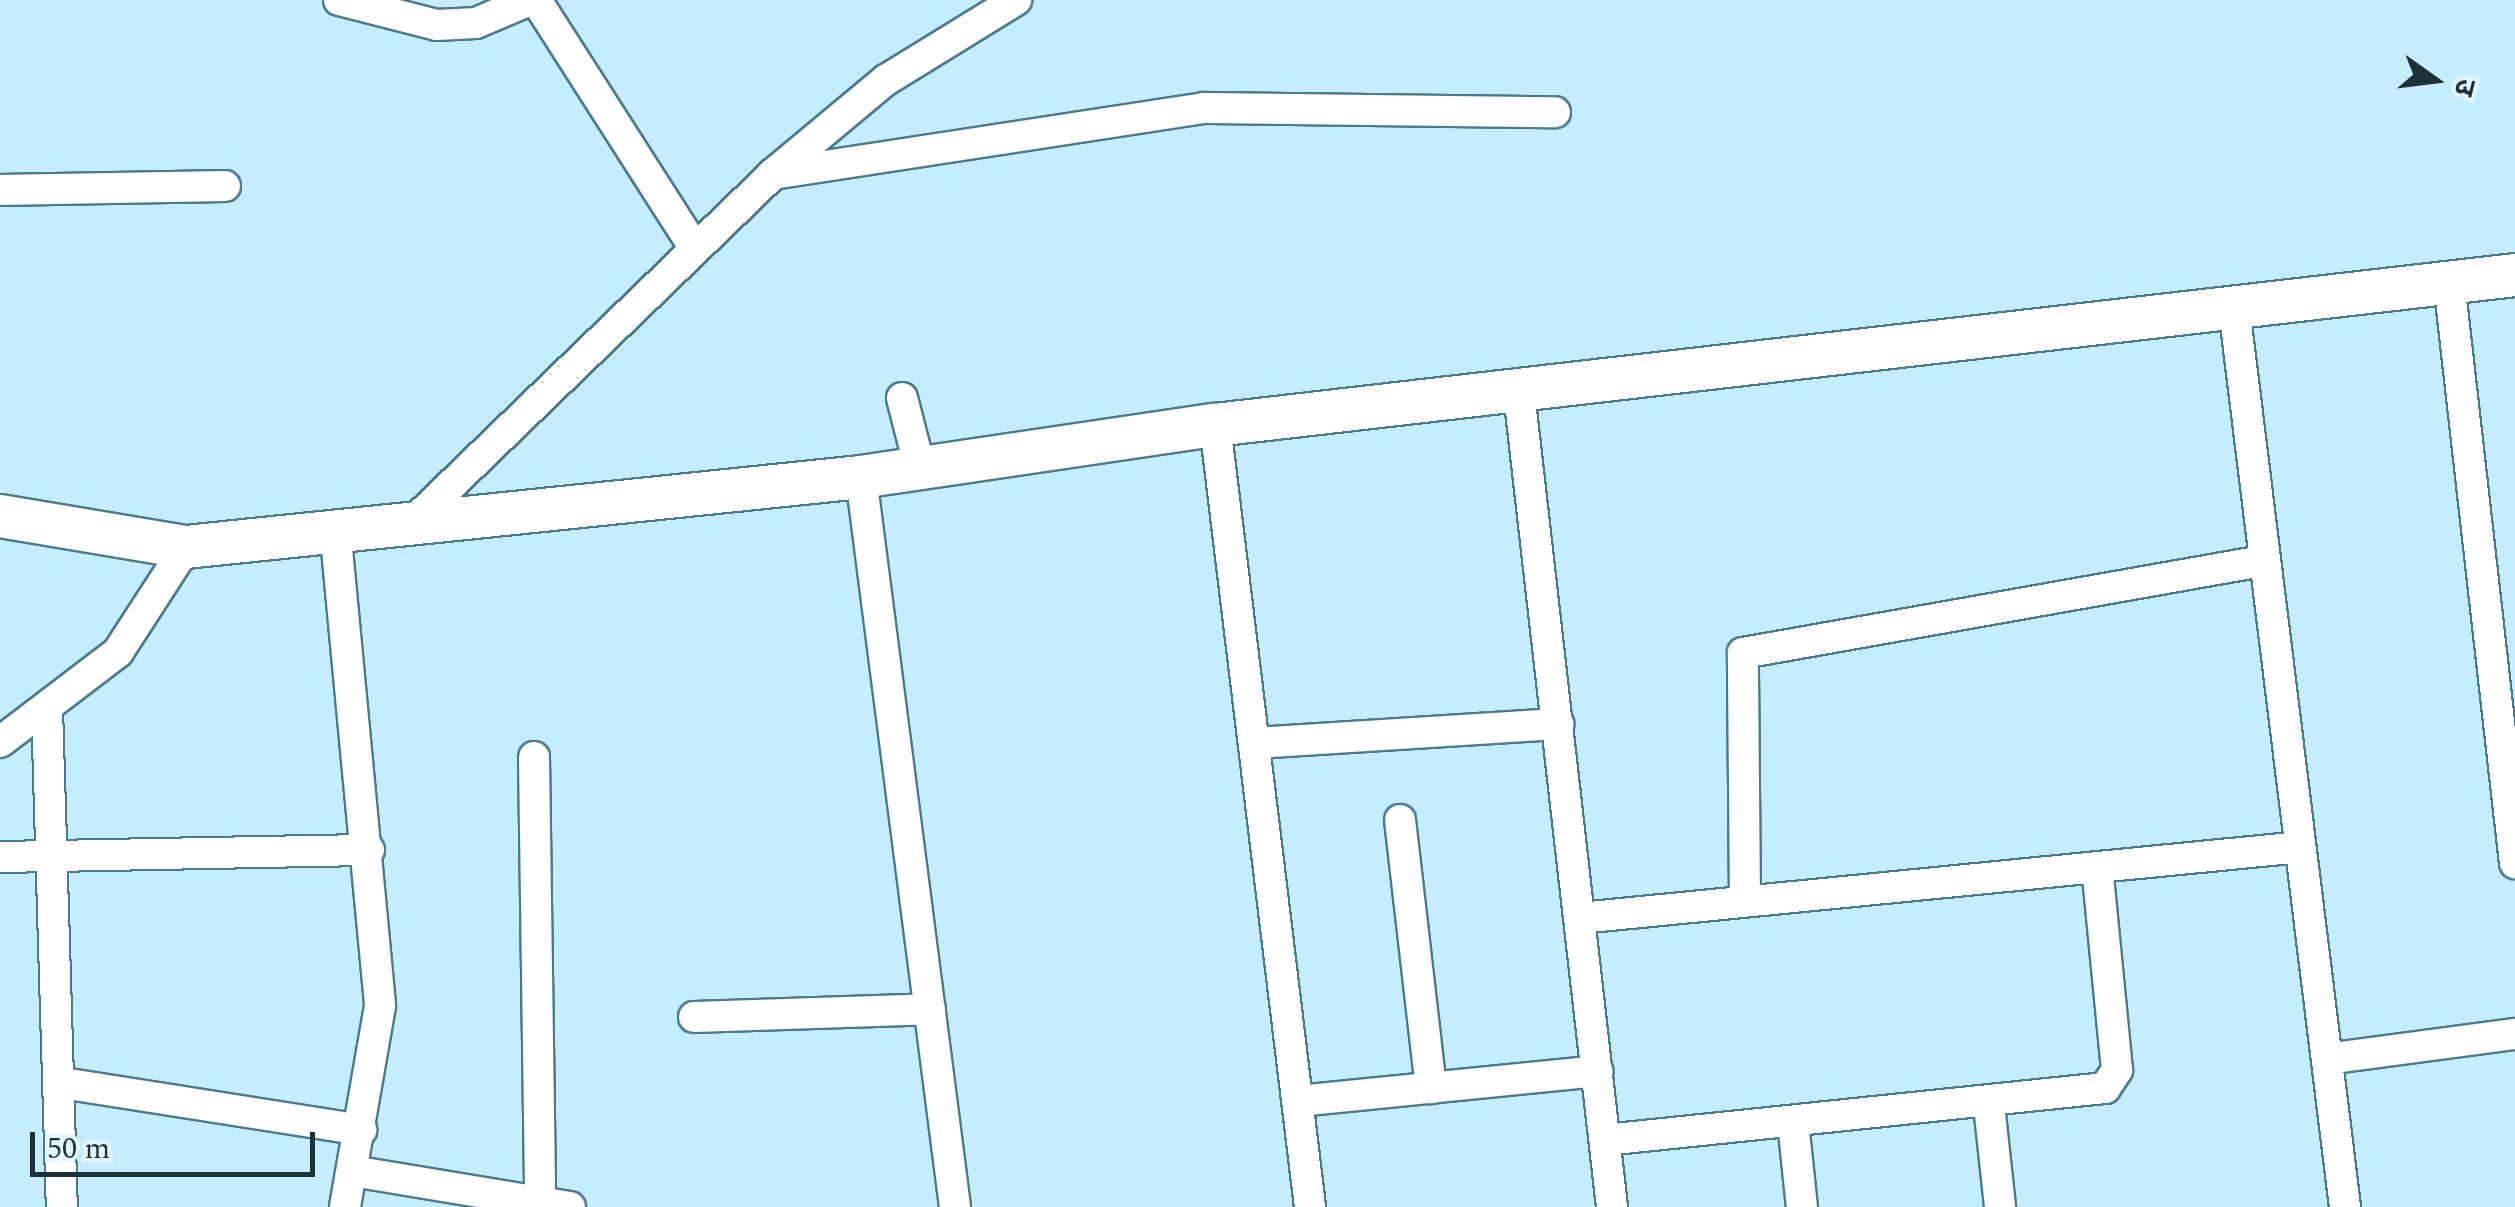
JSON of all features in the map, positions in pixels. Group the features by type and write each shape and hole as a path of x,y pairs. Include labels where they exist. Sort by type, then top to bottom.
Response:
{"main road":[{"path":"0,516 186,547 419,516 861,477 1216,425 2515,275"}],"street":[{"path":"358,3 476,23 533,0 695,249"},
{"path":"419,516 773,174 886,80 1016,0"},
{"path":"773,174 1204,108 1555,112"},
{"path":"0,190 225,186"},
{"path":"2449,282 2515,863"},
{"path":"2234,308 2262,561 2345,1207"},
{"path":"1519,393 1612,1207"},
{"path":"902,398 920,468"},
{"path":"1216,425 1310,1207"},
{"path":"861,477 955,1207"},
{"path":"335,528 369,850 380,1034 345,1207"},
{"path":"0,742 118,652 186,547"},
{"path":"1745,902 1744,653 2262,561"},
{"path":"47,708 62,1083 62,1207"},
{"path":"1254,743 1558,724"},
{"path":"352,1171 467,1198 555,1204 534,757"},
{"path":"1400,820 1431,1088"},
{"path":"1580,918 2301,847"},
{"path":"0,856 369,850"},
{"path":"1604,1140 2089,1096 2117,1070 2097,867"},
{"path":"694,1017 930,1009"},
{"path":"2327,1059 2515,1034"},
{"path":"1298,1102 1597,1071"},
{"path":"62,1083 360,1130"},
{"path":"1989,1105 2000,1207"},
{"path":"1793,1122 1802,1207"}]}
